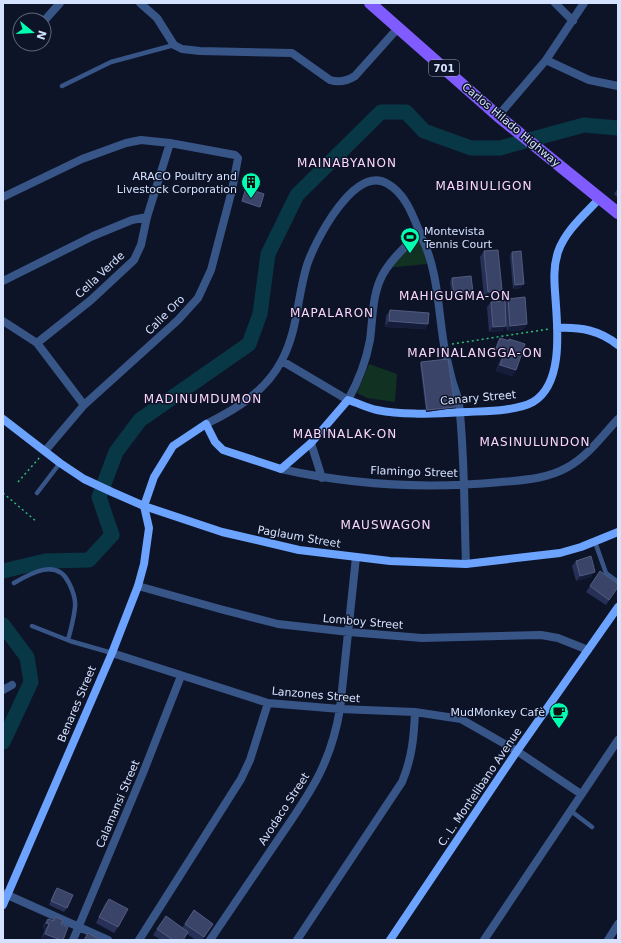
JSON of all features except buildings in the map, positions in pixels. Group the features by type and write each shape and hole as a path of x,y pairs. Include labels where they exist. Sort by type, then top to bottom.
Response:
{"main road":[{"name":"Carlos Hilado Highway","path":"370,3 498,116 618,213"}],"street":[{"path":"52,12 60,3"},
{"path":"140,3 157,18 174,45 182,49 200,51 292,53 330,80 340,82 349,80 361,71 398,28"},
{"path":"555,3 573,21"},
{"path":"498,116 546,60 584,3"},
{"path":"546,60 589,80 618,86"},
{"path":"3,197 82,160 126,142 141,140 170,143"},
{"name":"Calle Oro","path":"45,451 84,405 178,320 198,298 211,270 232,190 238,158 235,155 170,143"},
{"name":"Cella Verde","path":"37,343 91,300 134,260 141,245 147,217 170,143"},
{"path":"144,506 154,477 173,446 206,424 230,412 256,393 267,382 282,361 292,338 303,280 311,254 333,215 352,193 370,180 378,179 387,183 402,197 414,216 433,270 444,345 458,398 460,412 466,564"},
{"name":"Canary Street","path":"282,361 348,400 376,410 427,414 503,409 525,405 534,401 546,389 553,373 557,328 554,278 558,251 564,239 573,227 600,198"},
{"path":"3,281 93,236 132,220 147,217"},
{"path":"281,469 311,443 348,400 358,382 365,362 370,337 372,312 383,274 395,258 420,232"},
{"path":"3,321 37,343 84,405"},
{"path":"557,328 578,327 592,330 605,336 618,345"},
{"name":"Paglaum Street","path":"3,419 60,463 84,479 112,492 144,506 222,532 299,550 390,561 466,564 546,555 595,542 618,532"},
{"name":"Flamingo Street","path":"206,424 215,442 223,450 281,469 322,478 405,485 464,485 532,479 567,468 587,453 618,419"},
{"path":"311,443 322,478"},
{"name":"Benares Street","path":"3,905 5,894 112,653 138,586 144,564 149,528 144,506"},
{"name":"Avodaco Street","path":"210,940 307,798 330,753 340,709 356,557"},
{"name":"Lomboy Street","path":"138,586 220,610 278,624 422,638 541,635 558,638 588,650"},
{"name":"C. L. Montelibano Avenue","path":"390,940 517,751 618,608"},
{"name":"Lanzones Street","path":"112,653 268,703 340,709 415,712 461,719 517,751 581,794"},
{"name":"Calamansi Street","path":"73,940 143,773 181,676"},
{"path":"3,690 12,685"},
{"path":"139,940 242,779 250,760 268,703"},
{"path":"297,940 402,782 409,765 413,749 415,712"},
{"path":"484,940 618,740"},
{"path":"5,894 108,940"},
{"path":"608,940 618,924"}],"lane":[{"path":"62,86 111,62 174,45"},
{"path":"37,493 60,463"},
{"path":"595,542 606,573 618,582"},
{"path":"14,583 33,572 42,570 56,570 66,577 72,590 75,605 68,640"},
{"path":"32,626 68,640 112,653"},
{"path":"571,811 592,827"}],"path":[{"path":"444,345 557,328"},
{"path":"18,482 45,451"},
{"path":"3,493 37,522"}],"green space":[{"name":"Montevista Tennis Court","path":"420,232 427,264 385,268"},
{"path":"369,364 397,374 395,402 367,398 357,393"}],"waterway":[{"path":"3,571 45,561 89,560 112,535 99,497 116,452 140,420 249,344 260,314 268,254 297,195 381,112 406,112 424,131 471,148 500,148 584,125 618,128"},
{"path":"3,625 27,657 31,682 3,742"}],"place":[{"name":"ARACO Poultry and Livestock Corporation","path":"251,199"},
{"name":"Montevista Tennis Court","path":"410,254"},
{"name":"MudMonkey Cafè","path":"559,729"}],"district":[{"name":"MAINABYANON","path":"347,163"},
{"name":"MABINULIGON","path":"484,186"},
{"name":"MAHIGUGMA-ON","path":"455,296"},
{"name":"MAPALARON","path":"332,313"},
{"name":"MAPINALANGGA-ON","path":"475,353"},
{"name":"MADINUMDUMON","path":"203,399"},
{"name":"MABINALAK-ON","path":"345,434"},
{"name":"MASINULUNDON","path":"535,442"},
{"name":"MAUSWAGON","path":"386,525"}]}
